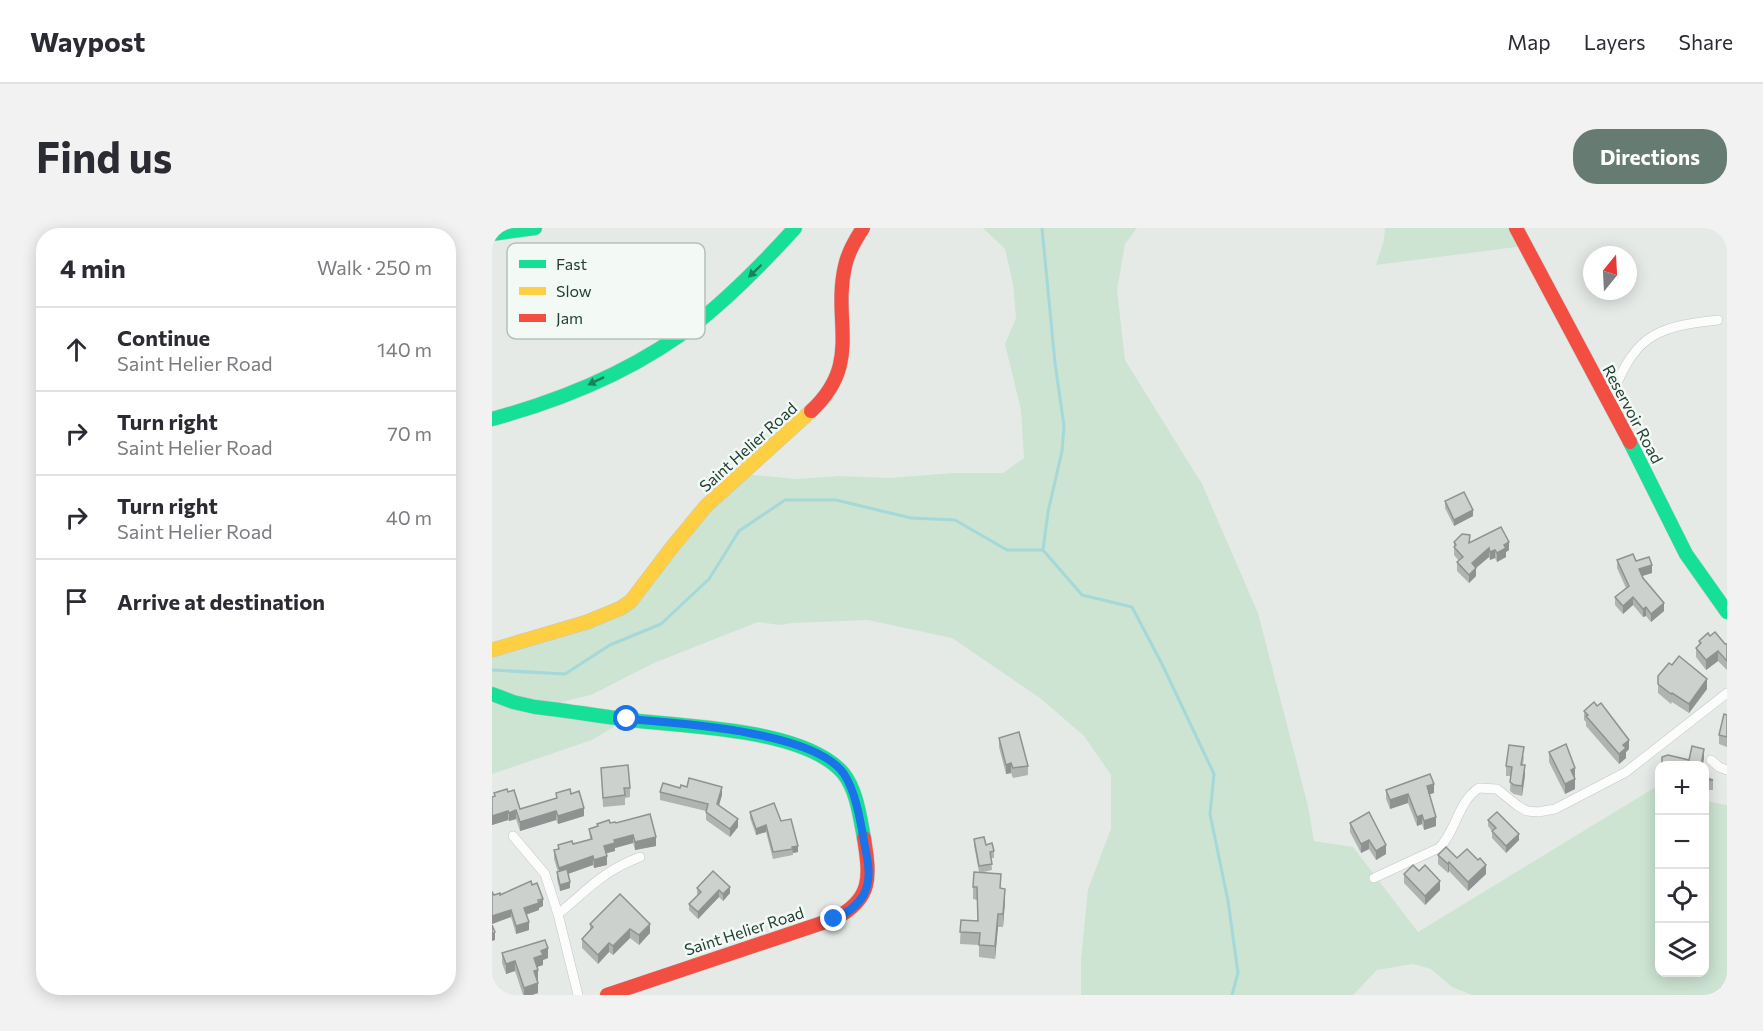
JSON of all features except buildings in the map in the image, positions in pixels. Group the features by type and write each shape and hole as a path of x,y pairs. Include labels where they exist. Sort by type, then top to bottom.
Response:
{"main road":[{"path":"492,234 535,228"},
{"path":"705,316 755,271 795,228"},
{"name":"Saint Helier Road","path":"492,650 587,622 621,608 631,601 683,532 719,493 818,405 830,390 839,369 843,349 843,274 850,249 862,228"},
{"name":"Reservoir Road","path":"1516,228 1609,402 1686,554 1727,612"},
{"path":"492,419 560,396 639,361 672,339"},
{"name":"Saint Helier Road","path":"492,694 516,703 538,707 686,725 773,739 824,757 840,769 849,786 863,837 869,878 867,890 852,908 834,919 607,995"}],"street":[{"path":"1609,402 1622,370 1642,341 1654,334 1697,322 1718,320"},
{"path":"1374,878 1439,848 1446,841 1467,800 1479,788 1497,789 1527,811 1555,809 1631,768 1727,693"},
{"path":"1711,760 1727,770"},
{"path":"513,836 545,874 558,914 578,995"},
{"path":"558,914 603,875 640,857"}],"green space":[{"path":"983,228 1137,228 1125,244 1117,290 1125,360 1202,484 1258,613 1308,806 1314,841 1353,847 1418,932 1655,788 1655,977 1709,977 1709,802 1727,805 1727,984 1720,995 1472,995 1452,987 1431,969 1413,964 1377,970 1353,995 1081,995 1081,959 1088,889 1111,829 1111,775 1084,736 1040,698 952,638 868,620 779,625 758,622 654,663 591,695 541,707 627,719 592,740 492,774 492,650 621,608 741,474 798,479 1003,473 1024,458 1021,410 1005,344 1016,318 1013,284 1005,249"},
{"path":"1385,228 1516,228 1524,246 1376,265 1384,240"}],"waterway":[{"path":"1042,228 1055,363 1064,426 1062,451 1048,512 1043,550 1082,595 1132,607 1162,664 1214,774 1210,814 1228,901 1238,973 1232,995"},
{"path":"492,670 565,674 610,645 661,624 709,579 739,531 785,500 836,500 911,518 955,520 1007,550 1043,550"}],"traffic: fast":[{"path":"492,234 535,228"},
{"path":"705,316 761,265 795,228"},
{"path":"492,419 574,392 626,368 674,339"},
{"path":"1630,442 1686,554 1727,612"},
{"path":"492,694 535,707 748,733 777,739 803,748 826,759 848,780 857,804 864,838"}],"traffic: slow":[{"path":"492,650 587,622 621,608 631,601 706,506 811,411"}],"traffic: jam":[{"path":"811,411 827,393 836,376 841,359 842,286 845,266 852,246 863,228"},
{"path":"1516,228 1630,442"},
{"path":"607,995 834,919 856,903 866,886 867,864 864,838"}],"route":[{"path":"627,719 677,723 754,734 814,752 840,769 845,775 855,804 869,878 867,890 862,897 852,908 834,919"}]}
